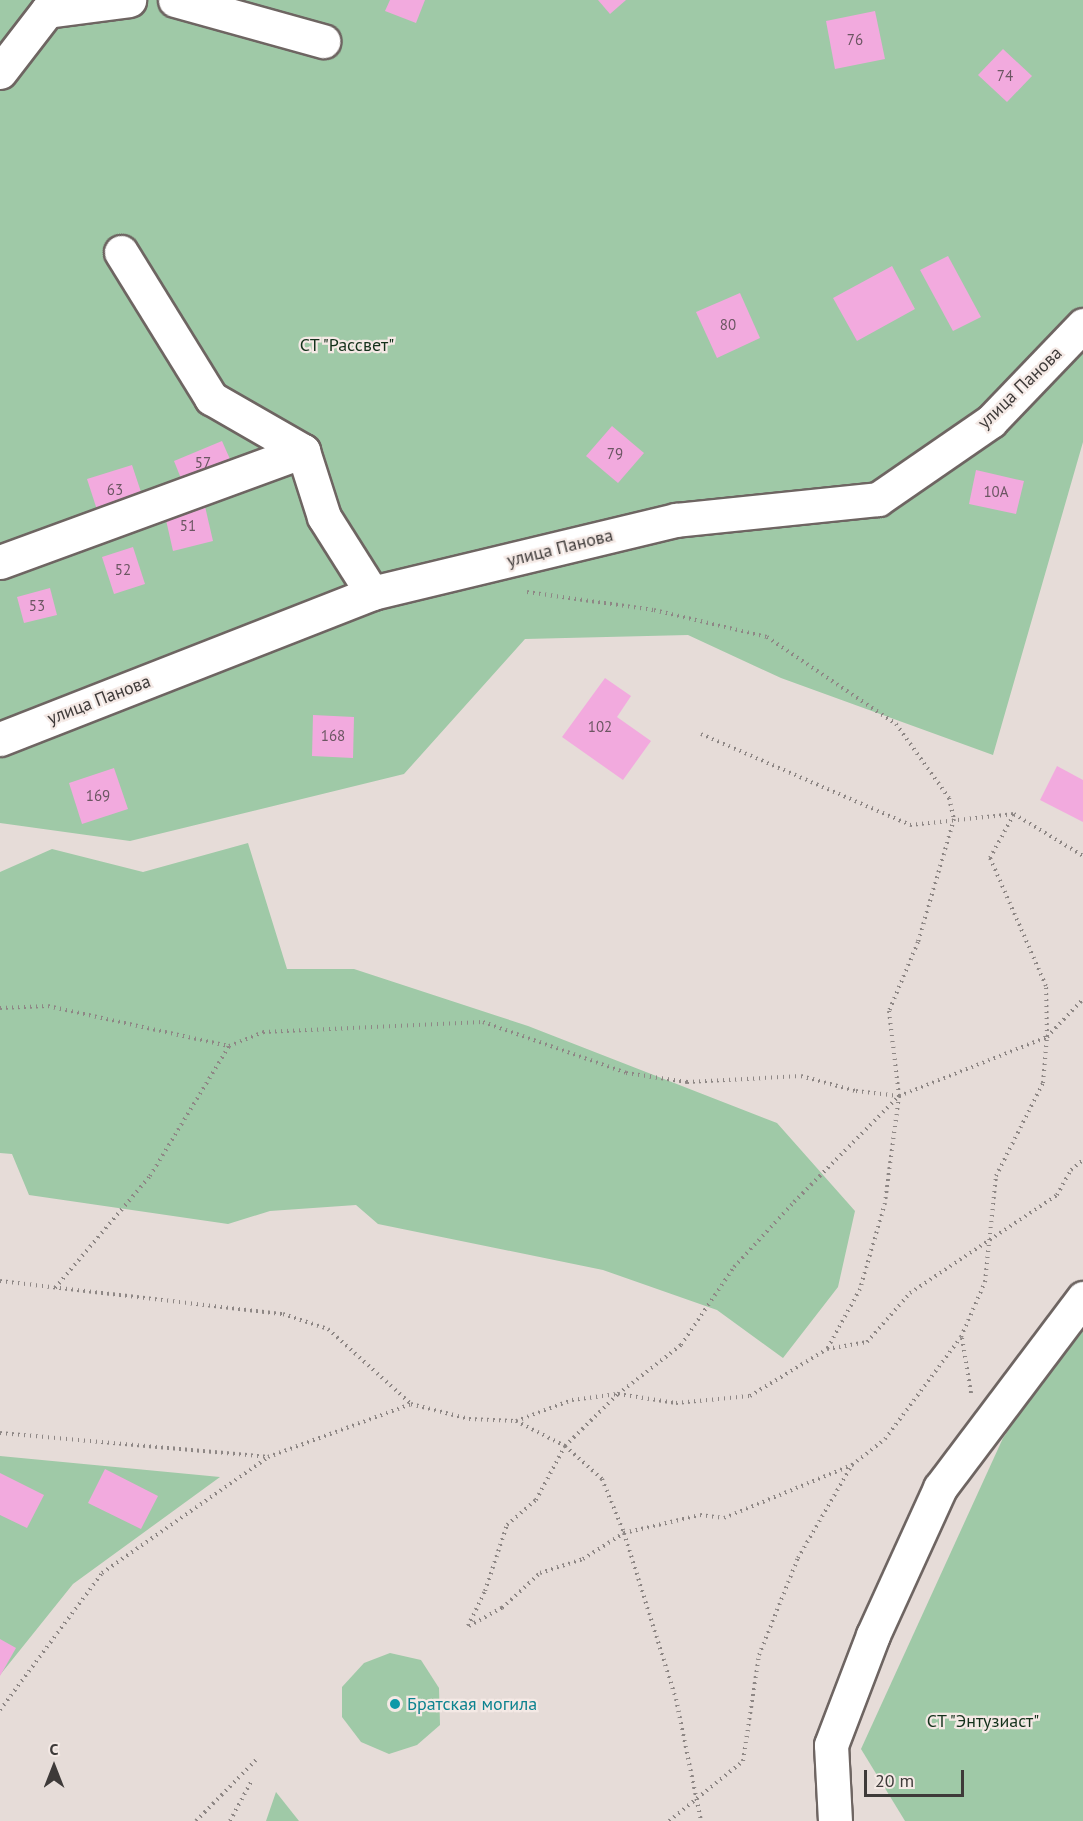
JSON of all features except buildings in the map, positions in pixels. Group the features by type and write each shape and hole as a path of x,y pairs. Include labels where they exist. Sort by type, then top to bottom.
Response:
{"street":[{"path":"0,72 47,11 129,0"},
{"path":"175,0 323,41"},
{"path":"121,252 211,398 303,451 324,517 372,593"},
{"name":"улица Панова","path":"0,739 372,593 676,520 878,499 991,421 1083,325"},
{"path":"0,562 303,451"},
{"path":"835,1821 831,1745 873,1635 940,1488 1083,1298"}],"path":[{"path":"515,590 654,610 767,637 896,724 949,798 954,819 918,942 889,1011 899,1096 885,1203 860,1289 827,1349"},
{"path":"701,734 910,825 1014,814 1083,856"},
{"path":"1014,814 990,858 1046,986 1047,1037 1043,1083 996,1176 992,1242 985,1282 961,1337 885,1439 852,1465 724,1518 700,1515 624,1533 584,1559 540,1573 502,1608 468,1626 507,1525 536,1500 565,1446 618,1394 681,1345 734,1267 899,1096 1047,1037 1083,999"},
{"path":"0,1008 48,1006 229,1046 263,1032 483,1022 626,1074 687,1082 801,1076 856,1091 899,1096"},
{"path":"56,1288 150,1176 229,1046"},
{"path":"0,1281 283,1314 328,1329 411,1404 469,1419 516,1421 572,1401 618,1394 676,1403 750,1396 827,1349 867,1342 910,1293 992,1242 1057,1195 1071,1170 1083,1160"},
{"path":"961,1337 971,1394 987,1425"},
{"path":"0,1710 102,1573 268,1457 411,1404"},
{"path":"516,1421 565,1446 602,1479 624,1533 676,1699 701,1821"},
{"path":"0,1434 268,1457"},
{"path":"669,1821 743,1761 759,1655 798,1558 852,1465"},
{"path":"196,1821 256,1760"},
{"path":"230,1821 252,1780"}],"green space":[{"name":"СТ \"Рассвет\"","path":"0,0 1083,0 1083,442 993,755 781,678 688,635 525,639 404,774 130,841 0,823"},
{"path":"248,843 287,969 354,969 528,1026 777,1123 855,1211 838,1287 783,1358 717,1310 603,1270 378,1224 356,1205 270,1211 228,1224 29,1195 12,1154 0,1153 0,872 52,849 143,872"},
{"name":"СТ \"Энтузиаст\"","path":"1083,1322 1083,1821 905,1821 861,1749 1003,1438"},
{"path":"0,1456 220,1477 73,1584 0,1675"},
{"path":"390,1653 421,1660 439,1688 440,1725 417,1745 389,1754 361,1742 342,1717 342,1687 364,1663"},
{"path":"276,1792 299,1821 266,1821"}],"place":[{"name":"Братская могила","path":"395,1704"}]}
